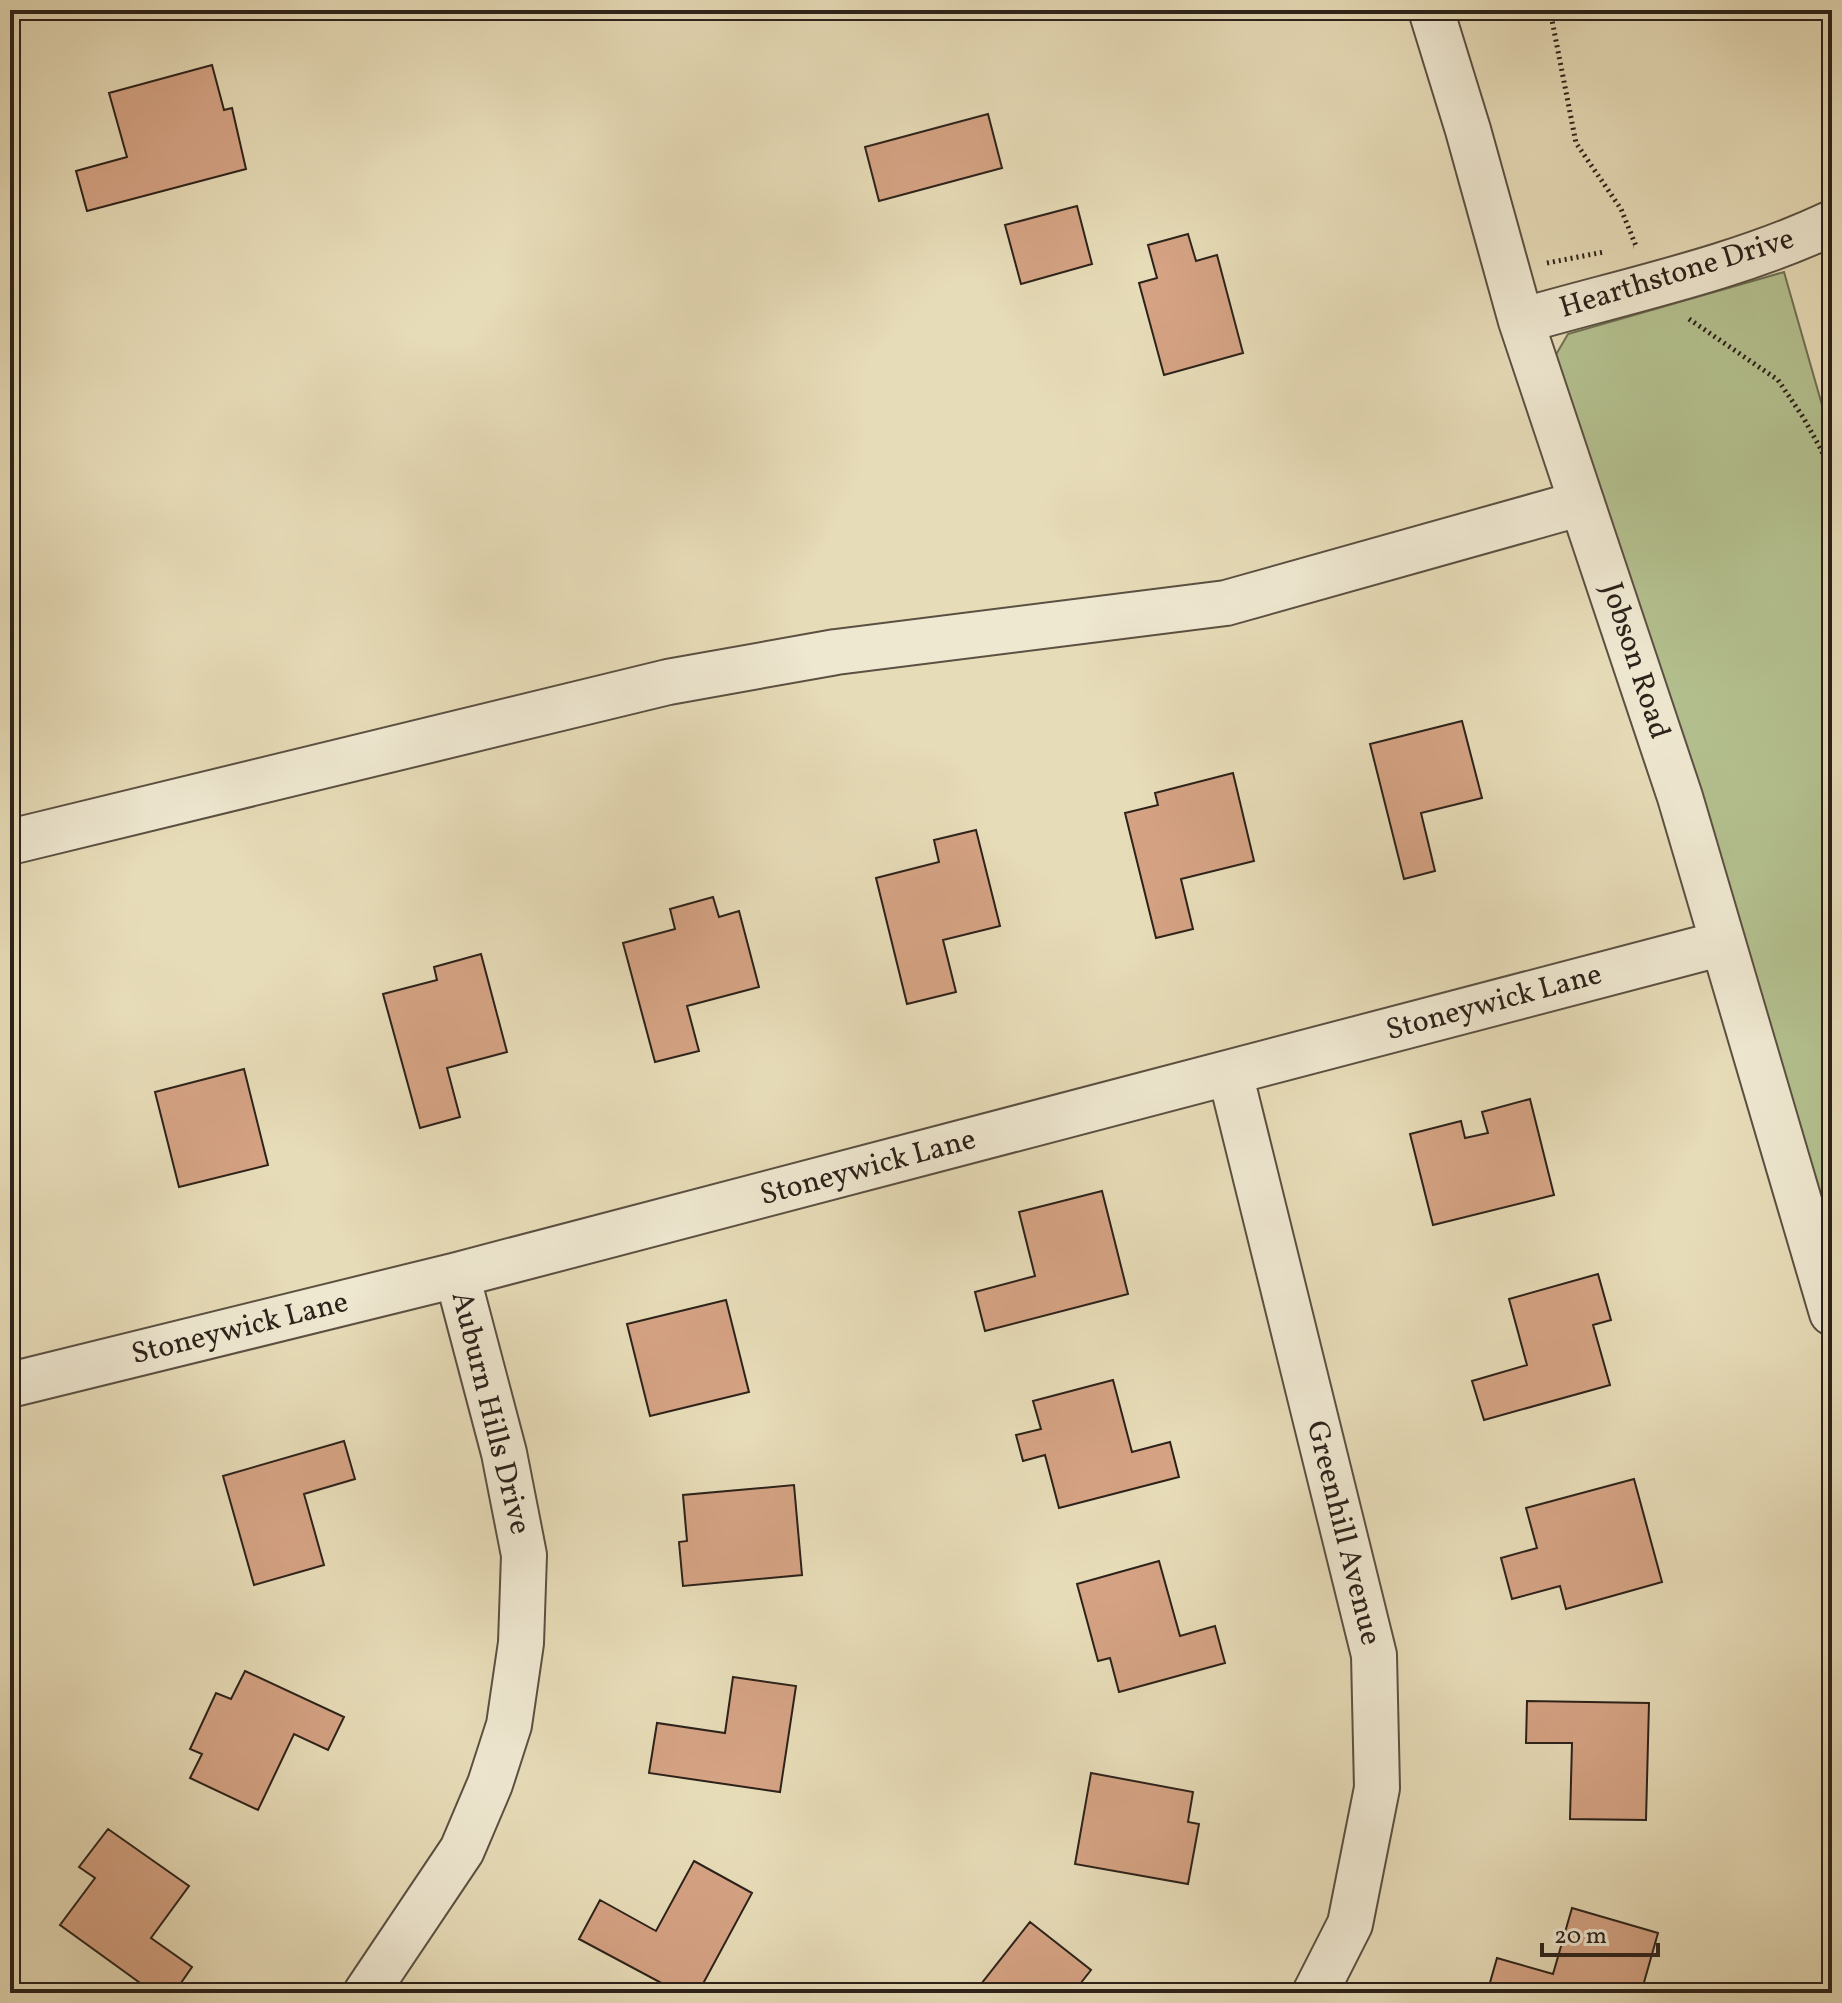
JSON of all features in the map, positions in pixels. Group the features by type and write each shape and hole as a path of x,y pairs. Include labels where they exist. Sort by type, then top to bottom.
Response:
{"street":[{"name":"Jobson Road","path":"1431,10 1521,321 1680,797 1832,1313"},
{"name":"Hearthstone Drive","path":"1521,321 1729,263 1832,223"},
{"path":"10,842 668,682 836,652 1226,603 1582,503"},
{"name":"Stoneywick Lane","path":"10,1385 457,1275 1723,943"},
{"name":"Greenhill Avenue","path":"1230,1073 1374,1655 1377,1788 1350,1924 1315,1993"},
{"name":"Auburn Hills Drive","path":"366,1993 462,1850 485,1797 509,1725 521,1643 524,1555 504,1453 457,1275"}],"path":[{"path":"1550,10 1576,143 1621,209 1636,246 1622,248"},
{"path":"1538,265 1608,251"},
{"path":"1682,313 1778,380 1822,451 1832,494"}],"green space":[{"path":"1784,272 1832,440 1832,1287 1554,358 1568,334"}],"building":[{"path":"212,65 224,110 232,108 246,169 87,211 76,171 127,157 109,93"},
{"path":"988,114 1002,168 879,201 865,147"},
{"path":"1077,206 1092,264 1021,284 1005,225"},
{"path":"1188,234 1196,261 1217,255 1243,353 1164,375 1139,283 1157,278 1148,245"},
{"path":"10,522 17,549 10,550"},
{"path":"1462,721 1482,798 1421,813 1435,871 1404,879 1370,744"},
{"path":"1233,773 1254,861 1181,879 1193,929 1156,938 1125,813 1158,805 1155,793"},
{"path":"976,830 1000,926 943,940 956,992 907,1004 876,878 939,862 934,840"},
{"path":"713,897 719,917 739,911 759,987 687,1006 699,1051 655,1062 623,943 675,929 670,909"},
{"path":"481,954 507,1052 447,1068 460,1117 420,1128 383,994 437,980 434,967"},
{"path":"244,1069 268,1165 179,1187 155,1092"},
{"path":"1530,1099 1554,1195 1433,1225 1410,1134 1461,1121 1465,1138 1488,1133 1482,1112"},
{"path":"1102,1191 1128,1294 985,1331 975,1292 1035,1276 1019,1212"},
{"path":"1598,1274 1611,1320 1593,1325 1610,1385 1484,1420 1472,1381 1527,1365 1509,1299"},
{"path":"726,1300 749,1392 650,1416 627,1324"},
{"path":"1113,1380 1132,1452 1170,1442 1179,1477 1059,1508 1045,1455 1023,1461 1016,1435 1041,1429 1033,1401"},
{"path":"344,1441 355,1479 304,1494 324,1565 254,1585 223,1476"},
{"path":"1634,1479 1662,1582 1566,1609 1560,1586 1512,1599 1501,1558 1537,1548 1526,1508"},
{"path":"794,1485 802,1575 683,1586 679,1542 687,1541 683,1495"},
{"path":"1159,1561 1180,1636 1215,1626 1225,1663 1119,1692 1110,1658 1098,1661 1077,1584"},
{"path":"245,1671 344,1717 328,1750 294,1734 258,1810 190,1778 202,1754 190,1749 216,1693 231,1699"},
{"path":"733,1677 796,1686 780,1792 649,1773 657,1723 725,1733"},
{"path":"1527,1701 1649,1703 1646,1820 1570,1819 1572,1743 1526,1743"},
{"path":"1091,1773 1193,1792 1188,1822 1199,1824 1188,1884 1075,1864"},
{"path":"108,1829 189,1886 151,1938 192,1967 174,1993 154,1993 60,1925 95,1878 79,1867"},
{"path":"694,1861 752,1893 698,1993 680,1993 579,1939 600,1900 656,1931"},
{"path":"1572,1908 1658,1933 1641,1993 1487,1993 1497,1958 1553,1974"},
{"path":"1030,1922 1091,1970 1073,1993 974,1993"}]}
